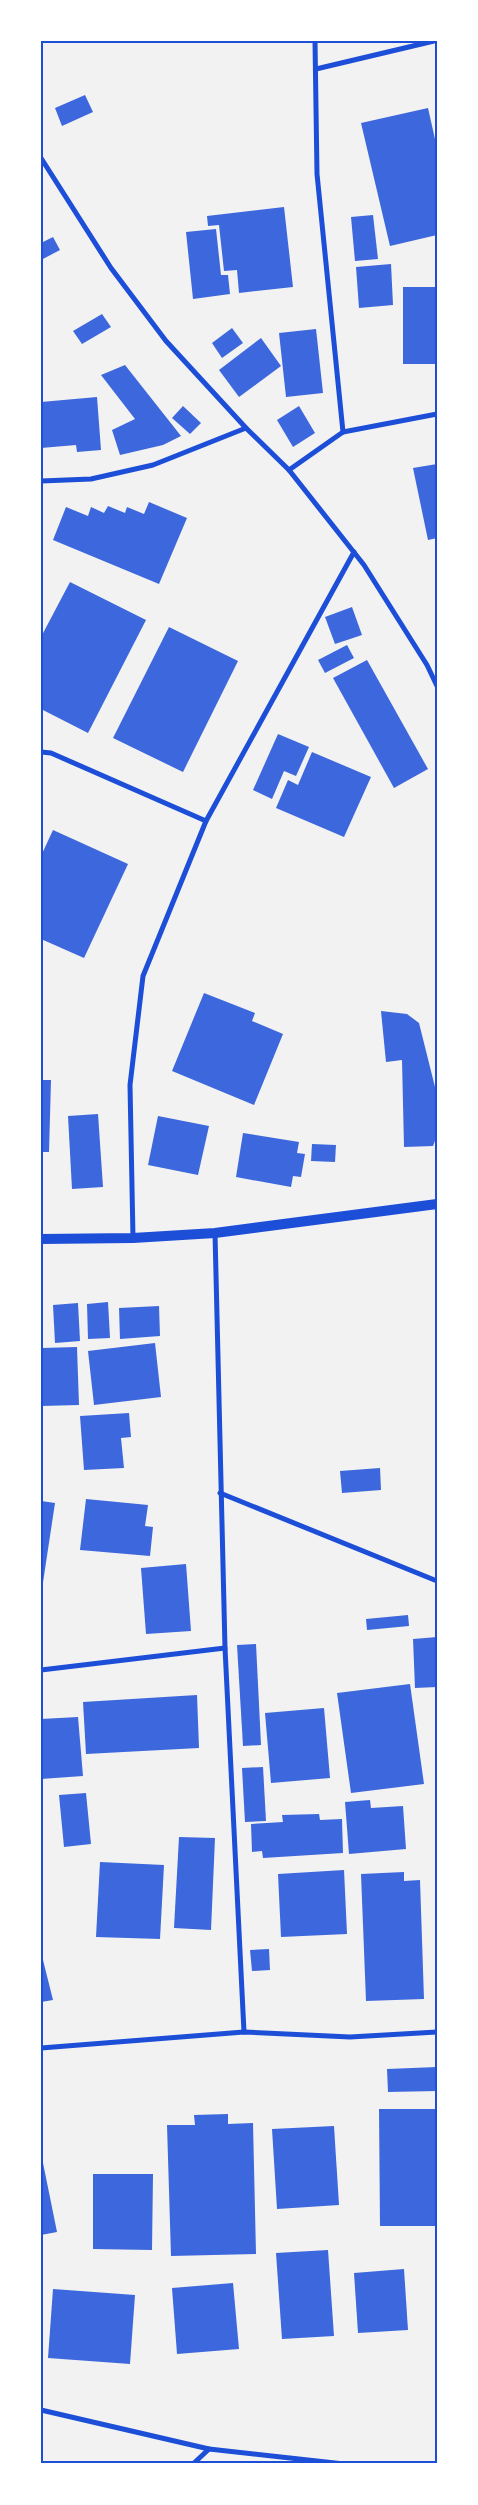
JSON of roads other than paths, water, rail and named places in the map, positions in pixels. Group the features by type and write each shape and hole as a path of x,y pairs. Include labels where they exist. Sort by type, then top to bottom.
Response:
{"main road":[{"path":"41,1239 133,1238 215,1233 437,1204"}],"street":[{"path":"316,41 317,174 342,432"},
{"path":"316,69 434,41"},
{"path":"41,158 111,268 166,342 246,428 289,470 364,565 427,665 437,686"},
{"path":"289,470 342,432 437,414"},
{"path":"41,481 91,479 152,464 246,428"},
{"path":"133,1238 130,1084 143,976 206,821 354,552"},
{"path":"41,752 51,753 206,821"},
{"path":"215,1233 225,1648 244,2032"},
{"path":"220,1493 437,1580"},
{"path":"41,1670 225,1648"},
{"path":"41,2048 244,2032 350,2037 437,2032"},
{"path":"41,2410 209,2449 344,2464"},
{"path":"193,2464 209,2449"}]}
